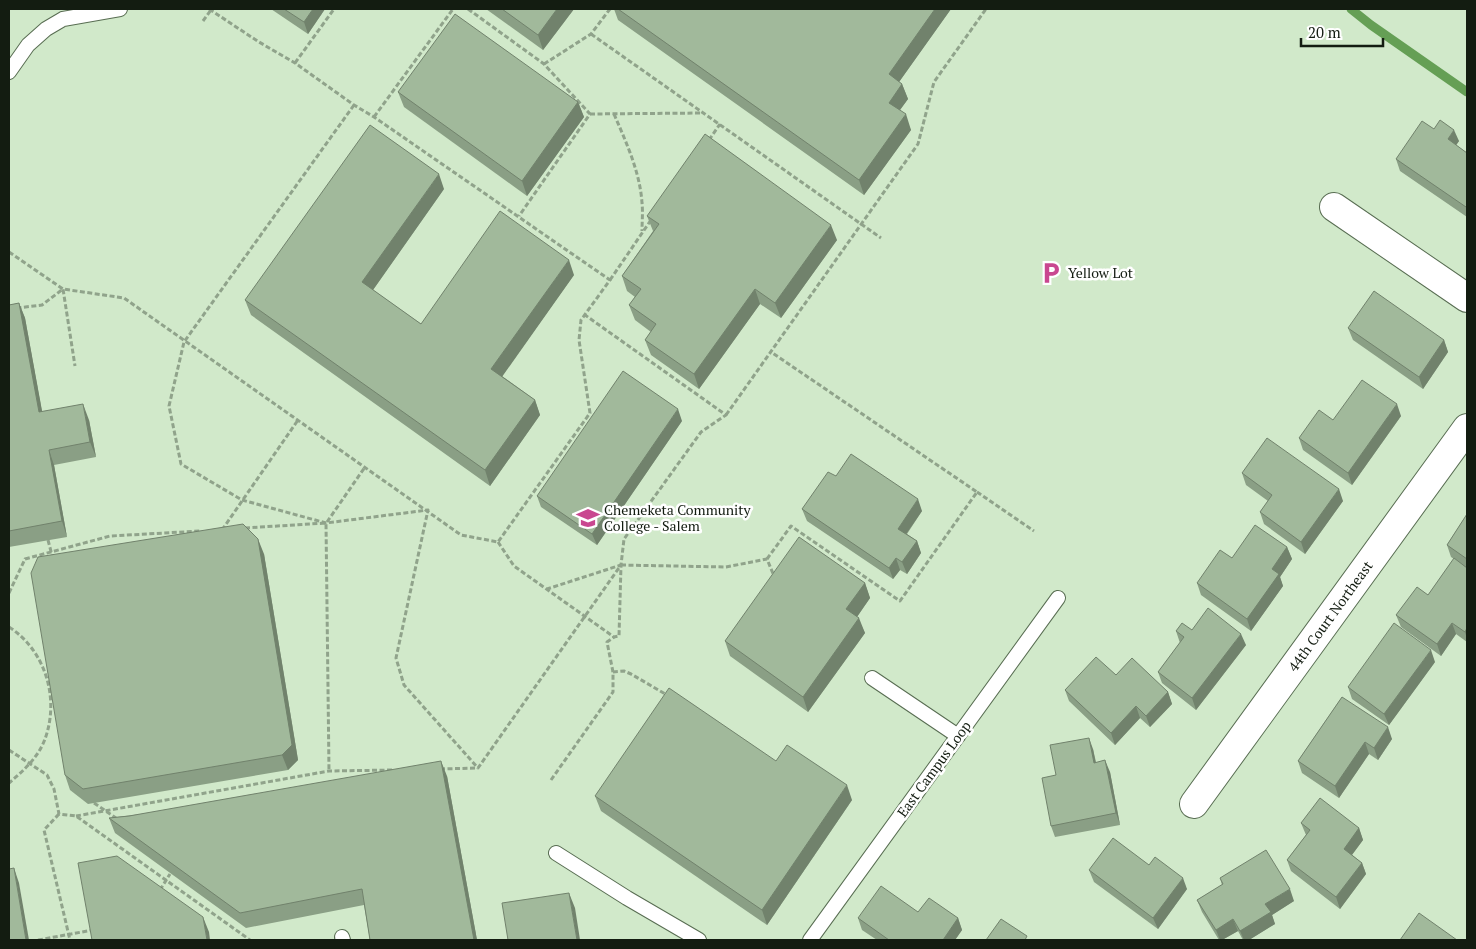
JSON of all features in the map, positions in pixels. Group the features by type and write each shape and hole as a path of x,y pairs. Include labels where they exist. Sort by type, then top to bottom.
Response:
{"street":[{"path":"1334,207 1467,298"},
{"name":"44th Court Northeast","path":"1194,804 1467,428"}],"lane":[{"path":"9,72 28,45 46,28 63,19 120,9"},
{"name":"East Campus Loop","path":"810,940 1058,598"},
{"path":"872,678 958,736"},
{"path":"556,853 627,898 699,940"}],"path":[{"path":"202,21 211,9 259,42 295,63 610,280"},
{"path":"295,63 334,9"},
{"path":"374,117 453,9"},
{"path":"468,9 544,64 590,114 703,113"},
{"path":"544,64 591,34 610,9"},
{"path":"551,780 613,692 613,672 607,642 619,636 624,539 701,432 726,415 918,144 934,82 986,9"},
{"path":"591,34 881,238"},
{"path":"326,523 242,500 182,464 169,406 184,342 354,105"},
{"path":"519,216 590,114"},
{"path":"614,114 637,174 642,202 642,232"},
{"path":"704,148 720,124"},
{"path":"498,542 590,413 579,340 581,320 654,217"},
{"path":"9,252 63,289 124,298 461,535 498,542 514,566 614,637"},
{"path":"9,309 42,304 63,289"},
{"path":"63,289 75,366"},
{"path":"585,315 726,415"},
{"path":"771,352 1034,531"},
{"path":"222,530 298,420"},
{"path":"329,771 326,523 365,467"},
{"path":"548,589 622,565 726,567 767,559 791,526 900,601 977,492"},
{"path":"241,528 326,523 428,510"},
{"path":"428,510 396,658 404,685 478,768"},
{"path":"213,530 232,529"},
{"path":"9,593 26,559 110,536 203,531"},
{"path":"48,540 54,562"},
{"path":"767,559 774,576"},
{"path":"478,768 622,565"},
{"path":"9,627 20,634 38,657 49,683 51,712 45,740 30,765 9,784"},
{"path":"613,672 624,671 631,674 672,698"},
{"path":"9,750 47,775 54,789 60,814"},
{"path":"438,769 478,768"},
{"path":"60,814 76,816 329,771 398,770"},
{"path":"94,803 118,820"},
{"path":"60,814 44,830 70,940"},
{"path":"76,816 250,940"},
{"path":"157,895 170,874"},
{"path":"38,940 92,930"}],"building":[{"path":"284,9 313,9 304,22"},
{"path":"502,9 557,9 538,35"},
{"path":"618,9 935,9 889,74 902,84 889,103 906,114 859,180"},
{"path":"455,14 578,102 522,181 398,92"},
{"path":"1440,120 1454,130 1448,139 1467,153 1466,207 1396,159 1422,121 1434,129"},
{"path":"370,125 439,174 362,282 421,324 500,211 569,260 491,369 535,400 485,470 245,300"},
{"path":"705,134 831,225 775,303 755,289 694,374 645,340 656,324 629,305 641,289 622,276 659,224 647,216"},
{"path":"1374,291 1444,340 1419,377 1348,328"},
{"path":"19,303 39,412 83,404 90,442 49,450 62,521 9,531 9,305"},
{"path":"623,371 678,409 592,534 537,496"},
{"path":"1362,380 1397,404 1348,473 1299,438 1319,410 1333,420"},
{"path":"1267,438 1339,489 1301,542 1260,512 1272,495 1242,473"},
{"path":"851,454 918,499 898,529 917,541 902,562 896,558 889,568 802,509 828,472 836,476"},
{"path":"1467,514 1467,559 1447,545"},
{"path":"243,524 258,539 292,745 282,755 83,789 65,775 31,573 38,557"},
{"path":"1255,525 1287,547 1272,569 1279,574 1247,619 1197,583 1220,550 1232,558"},
{"path":"799,537 865,583 846,609 859,618 803,697 725,641"},
{"path":"1454,558 1467,568 1467,628 1465,632 1452,623 1437,644 1396,615 1417,587 1428,595"},
{"path":"1208,608 1241,634 1192,698 1158,672 1184,637 1176,631 1182,623 1192,630"},
{"path":"1394,623 1431,650 1384,714 1348,687"},
{"path":"1096,657 1116,675 1132,658 1168,692 1146,716 1136,706 1111,733 1065,690"},
{"path":"669,688 776,761 787,745 847,785 762,910 595,796"},
{"path":"1342,697 1388,727 1374,748 1365,742 1335,786 1298,761"},
{"path":"1089,738 1094,763 1105,760 1116,813 1051,826 1042,778 1056,775 1050,745"},
{"path":"441,761 474,940 370,940 362,889 240,913 109,818 129,816"},
{"path":"1320,798 1359,828 1344,849 1362,863 1336,897 1287,860 1310,830 1301,823"},
{"path":"1113,838 1149,865 1155,857 1183,878 1153,918 1089,870"},
{"path":"1266,850 1290,889 1265,904 1271,912 1240,931 1233,919 1216,930 1197,900 1223,884 1220,878"},
{"path":"117,856 203,917 207,940 92,940 78,863"},
{"path":"14,868 26,940 9,940 9,869"},
{"path":"881,886 918,912 929,898 958,918 943,940 889,940 858,918"},
{"path":"569,893 577,940 508,940 502,903"},
{"path":"1419,913 1457,940 1400,940"},
{"path":"1001,919 1027,936 1025,940 986,940"}],"waterway":[{"path":"1351,9 1467,92"}],"place":[{"name":"Yellow Lot","path":"1051,273"},
{"name":"Chemeketa Community College - Salem","path":"588,518"}]}
